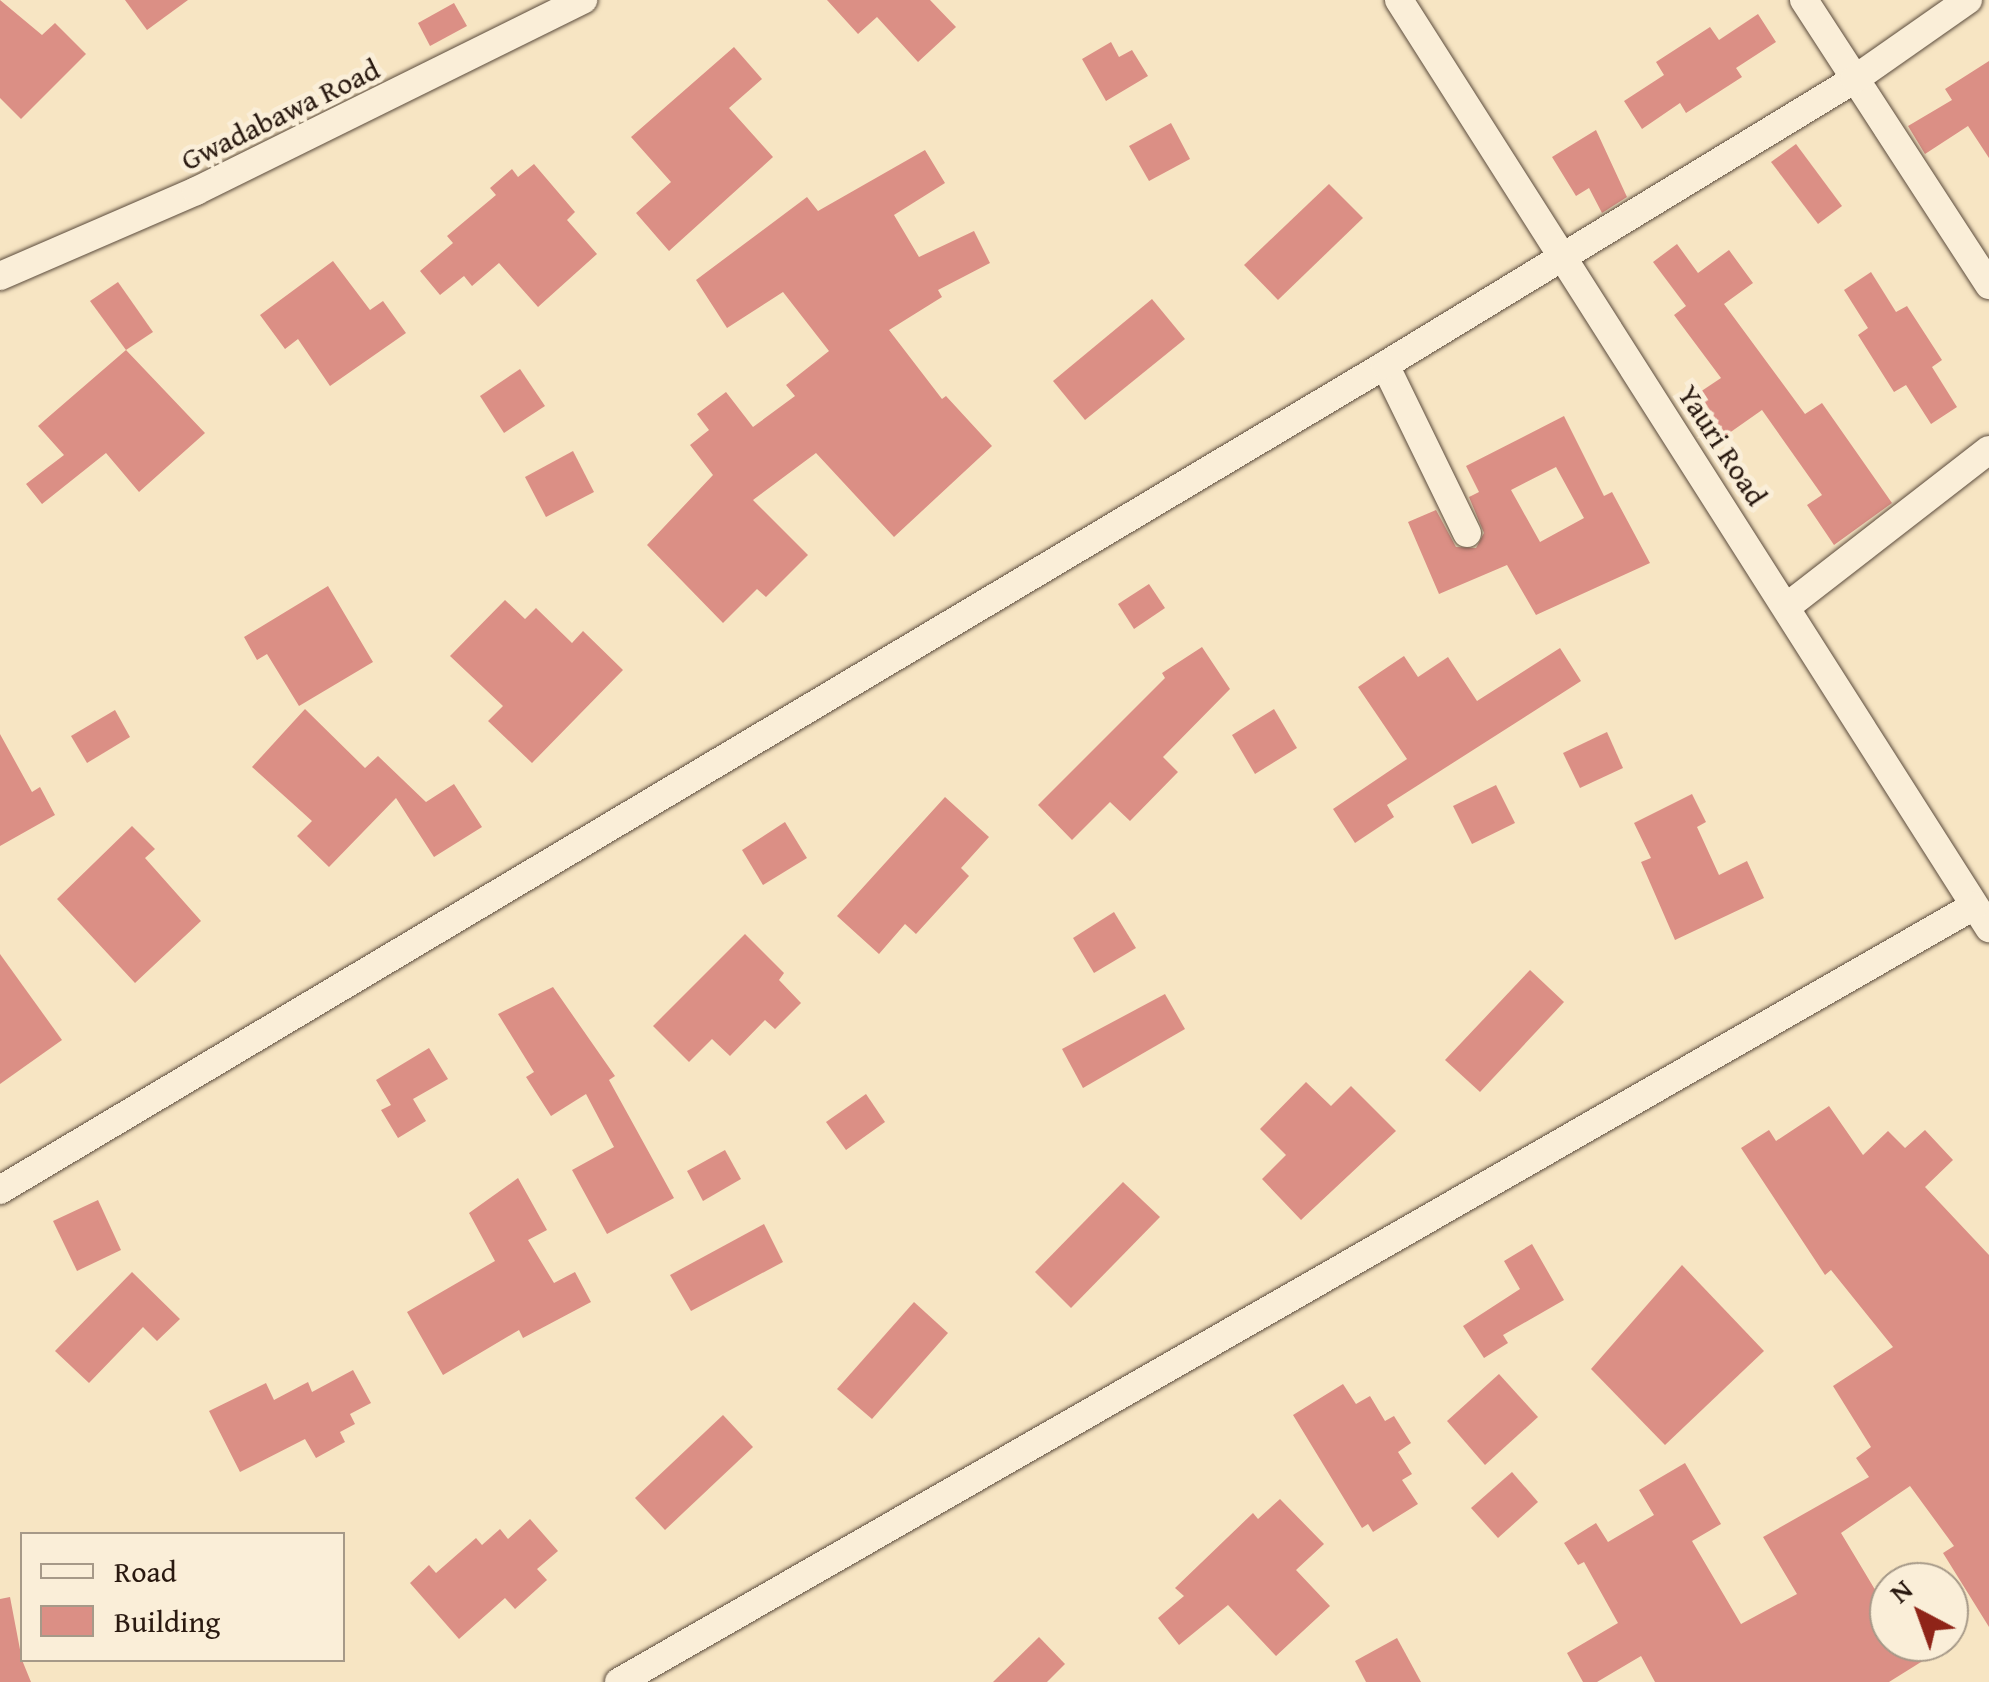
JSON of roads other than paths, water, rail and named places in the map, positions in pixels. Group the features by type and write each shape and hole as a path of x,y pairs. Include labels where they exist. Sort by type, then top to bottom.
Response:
{"street":[{"name":"Gwadabawa Road","path":"0,276 196,191 583,0"},
{"name":"Yauri Road","path":"1399,0 1560,256 1789,605 1982,917"},
{"path":"1804,0 1989,285"},
{"path":"0,1190 1385,365 1855,78 1968,0"},
{"path":"1385,365 1467,533"},
{"path":"1789,605 1989,450"},
{"path":"619,1682 1982,917"}]}
